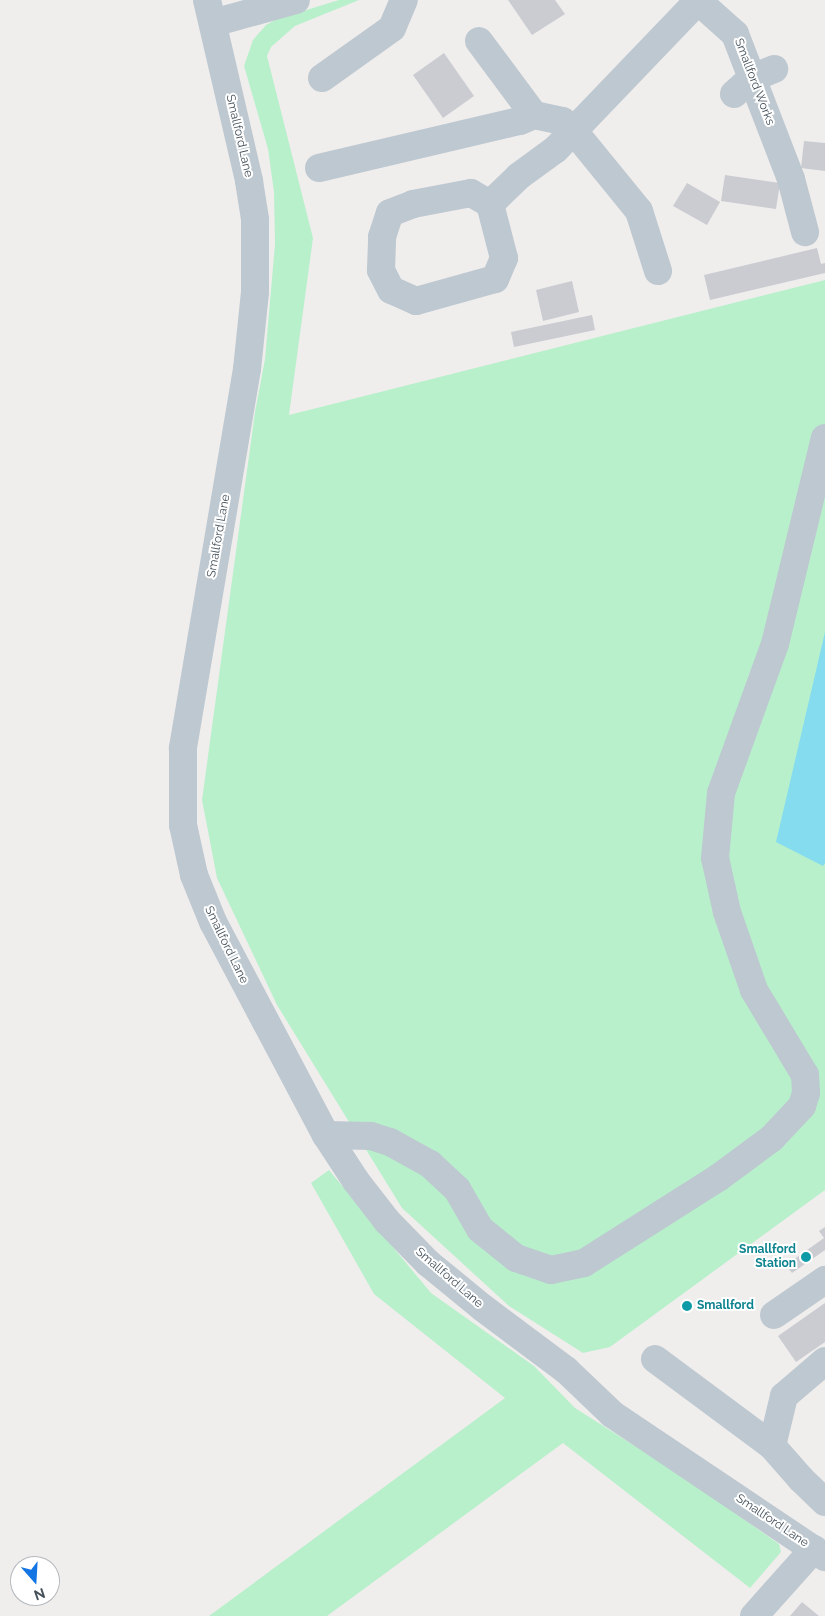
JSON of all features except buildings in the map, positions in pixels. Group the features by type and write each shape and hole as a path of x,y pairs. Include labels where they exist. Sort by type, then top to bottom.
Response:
{"street":[{"path":"210,11 296,0"},
{"path":"322,78 392,28 404,0"},
{"path":"490,204 519,176 556,149 698,0"},
{"name":"Smallford Works","path":"698,0 735,34 791,179 805,232"},
{"name":"Smallford Lane","path":"210,11 249,181 255,220 256,292 247,369 183,749 183,825 194,875 212,922 326,1135 356,1181 387,1221 428,1263 483,1308 566,1370 600,1404 820,1553"},
{"path":"479,41 534,115"},
{"path":"320,168 520,121 534,115 562,121 573,130 640,211 658,272"},
{"path":"471,193 490,204 504,258 495,279 416,302 391,290 382,270 382,236 390,213 413,204 471,193"},
{"path":"326,1135 371,1136 390,1142 430,1164 457,1189 480,1229 516,1258 552,1270 584,1263 718,1178 772,1138 802,1106 806,1093 805,1075 754,990 727,912 715,858 721,793 775,644 825,438"},
{"path":"774,1316 825,1280"},
{"path":"655,1359 772,1446 801,1479 825,1502"},
{"path":"772,1446 784,1396 825,1361"},
{"path":"754,1616 820,1553"}],"green space":[{"path":"339,0 359,0 295,26 271,47 267,56 313,238 289,415 825,280 825,1190 610,1347 583,1353 509,1306 402,1208 277,1005 217,878 202,800 255,412 265,359 275,244 274,192 268,149 244,66 253,40 266,25 277,19"},
{"path":"329,1170 431,1293 534,1366 575,1408 687,1479 779,1544 781,1552 750,1588 563,1443 327,1616 209,1616 505,1398 374,1294 311,1183"}],"water":[{"path":"825,632 825,863 823,866 776,842"}],"place":[{"name":"Smallford Station","path":"806,1257"},
{"name":"Smallford","path":"687,1306"}]}
